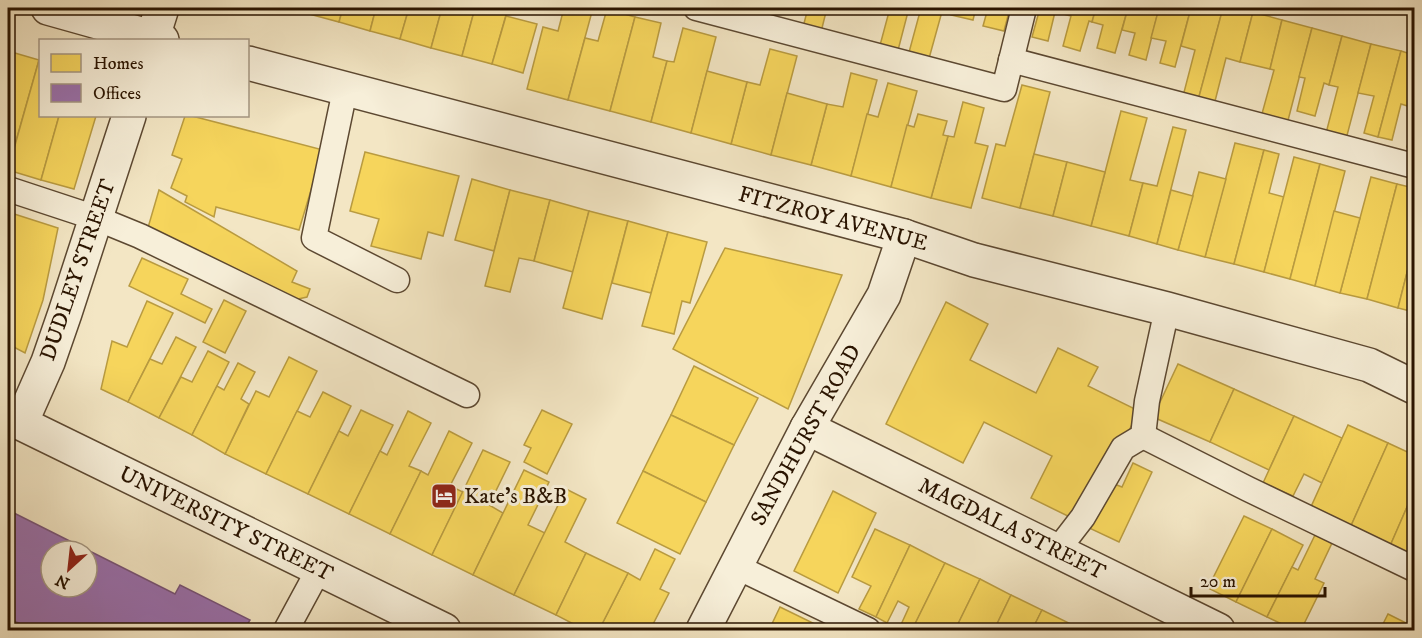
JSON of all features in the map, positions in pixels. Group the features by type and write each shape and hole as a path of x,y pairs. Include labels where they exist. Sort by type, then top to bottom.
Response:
{"street":[{"path":"48,8 157,32"},
{"name":"FITZROY AVENUE","path":"249,63 904,236 974,260 1167,309 1369,365 1414,387"},
{"name":"DUDLEY STREET","path":"14,420 48,362 129,117"},
{"name":"SANDHURST ROAD","path":"703,630 807,428 884,295 904,236"},
{"name":"UNIVERSITY STREET","path":"14,420 444,630"},
{"name":"MAGDALA STREET","path":"807,428 1218,630"}],"lane":[{"path":"696,8 1004,89 1024,8"},
{"path":"1011,60 1414,166"},
{"path":"345,90 314,238 397,280"},
{"path":"8,189 96,218 140,236 467,395"},
{"path":"1143,436 1147,401 1167,309"},
{"path":"1056,552 1083,517 1123,448 1143,436"},
{"path":"1143,436 1414,568"},
{"path":"735,566 868,630"},
{"path":"286,630 319,569"}],"building: Homes":[{"path":"283,8 310,8 309,14"},
{"path":"310,8 343,8 339,22 309,14"},
{"path":"343,8 376,8 370,31 339,22"},
{"path":"376,8 409,8 400,39 370,31"},
{"path":"409,8 442,8 431,48 400,39"},
{"path":"442,8 475,8 462,56 431,48"},
{"path":"475,8 488,11 488,8 508,8 492,64 462,56"},
{"path":"564,8 593,8 568,100 527,89 543,27 558,31"},
{"path":"808,8 827,8 820,36 802,31"},
{"path":"890,8 909,8 897,54 879,49"},
{"path":"921,8 943,8 928,62 908,56"},
{"path":"953,8 976,8 973,20 951,15"},
{"path":"988,8 1010,8 1004,31 983,26"},
{"path":"1040,8 1064,8 1063,14 1055,12 1048,41 1032,37"},
{"path":"1064,8 1096,8 1092,22 1089,21 1080,51 1063,46 1071,16 1063,14"},
{"path":"1096,8 1128,8 1115,53 1097,48 1103,25 1092,22"},
{"path":"1128,8 1159,8 1146,60 1129,55 1135,33 1122,30"},
{"path":"1159,8 1191,8 1175,67 1160,63 1166,41 1151,38"},
{"path":"1191,8 1223,8 1197,104 1182,100 1195,50 1181,46"},
{"path":"1223,8 1253,12 1240,62 1226,58 1213,109 1197,104"},
{"path":"607,9 635,17 610,111 568,100 585,38 598,41"},
{"path":"1253,12 1282,20 1270,69 1240,62"},
{"path":"506,16 537,24 523,73 492,64"},
{"path":"635,17 661,23 653,57 667,61 651,122 610,111"},
{"path":"1282,20 1312,28 1286,128 1260,121 1274,70 1270,69"},
{"path":"683,28 716,37 691,133 651,122 667,61 674,62"},
{"path":"1312,28 1342,36 1329,85 1324,83 1315,116 1297,111 1305,78 1299,77"},
{"path":"1342,36 1371,44 1345,143 1325,137 1338,87 1329,85"},
{"path":"1371,44 1401,51 1378,137 1364,133 1374,96 1358,93"},
{"path":"770,49 797,56 771,155 731,144 747,82 760,85"},
{"path":"8,51 39,60 8,169"},
{"path":"1401,51 1414,55 1414,108 1401,104 1392,140 1378,137"},
{"path":"39,60 39,117 59,117 41,180 8,170"},
{"path":"707,71 747,82 731,144 691,133"},
{"path":"851,73 877,80 851,176 811,165 827,104 843,107"},
{"path":"888,83 917,91 891,187 851,176 867,114 878,117"},
{"path":"1022,85 1050,92 1020,208 982,198 996,144 1005,146"},
{"path":"787,93 827,104 811,165 771,155"},
{"path":"963,102 984,108 975,143 988,146 971,208 931,198 948,136 954,137"},
{"path":"1121,111 1147,118 1130,180 1143,183 1129,236 1091,226"},
{"path":"918,114 947,121 943,135 948,136 931,198 891,187 907,125 914,127"},
{"path":"59,117 96,117 74,189 41,180"},
{"path":"185,117 196,117 323,150 299,230 216,207 214,217 185,202 187,196 171,188 182,159 172,155"},
{"path":"1414,119 1414,150 1407,147"},
{"path":"1173,127 1186,130 1157,244 1129,236 1143,183 1157,186"},
{"path":"1235,143 1264,150 1234,264 1205,257"},
{"path":"1264,150 1279,154 1269,193 1284,197 1264,272 1234,264"},
{"path":"365,152 459,176 443,236 428,232 421,259 371,246 379,219 350,211"},
{"path":"1034,154 1067,162 1053,216 1020,208"},
{"path":"1294,157 1320,164 1290,279 1264,272"},
{"path":"1067,162 1105,172 1091,226 1053,216"},
{"path":"1320,164 1345,171 1315,286 1290,279"},
{"path":"1199,172 1226,179 1205,257 1178,250"},
{"path":"1371,177 1397,184 1367,299 1340,293"},
{"path":"472,179 510,190 494,251 455,240"},
{"path":"1397,184 1414,188 1414,245 1398,308 1367,299"},
{"path":"159,190 297,271 292,282 310,289 307,297 289,301 147,231"},
{"path":"510,190 550,200 534,261 519,258 510,292 485,286"},
{"path":"1171,190 1193,196 1178,250 1157,244"},
{"path":"550,200 589,211 573,272 534,261"},
{"path":"589,211 628,221 602,319 563,308"},
{"path":"1334,211 1360,218 1340,293 1315,286"},
{"path":"8,212 58,228 43,300 25,353 8,344"},
{"path":"628,221 668,232 651,293 612,283"},
{"path":"668,232 707,242 690,303 682,301 674,334 642,326"},
{"path":"725,248 842,275 788,409 673,349"},
{"path":"1414,250 1414,312 1398,308"},
{"path":"142,258 188,279 181,294 212,309 205,323 129,286"},
{"path":"224,300 246,311 225,353 203,342"},
{"path":"147,301 173,313 128,402 101,389 112,341 127,347"},
{"path":"946,302 988,324 970,360 1036,393 1058,348 1098,367 1088,386 1139,411 1078,521 1031,498 1052,456 984,422 963,463 886,424"},
{"path":"176,337 196,347 159,418 128,402 150,359 162,364"},
{"path":"208,351 229,362 192,435 159,418 181,377 192,382"},
{"path":"289,357 317,371 266,474 225,454 256,391 269,397"},
{"path":"238,363 255,372 241,399 249,404 225,454 192,435 217,386 224,390"},
{"path":"1178,364 1234,389 1210,442 1153,417"},
{"path":"694,366 758,398 734,445 671,415"},
{"path":"1234,389 1294,416 1269,470 1210,442"},
{"path":"323,392 351,406 308,494 266,474 297,411 310,417"},
{"path":"361,410 393,425 349,514 308,494 339,431 348,436"},
{"path":"542,410 572,424 547,474 524,462 531,448 524,445"},
{"path":"408,411 431,423 409,466 421,471 390,534 349,514 380,451 387,455"},
{"path":"671,415 734,445 706,502 643,471"},
{"path":"1294,416 1342,438 1322,483 1304,474 1293,496 1263,483"},
{"path":"1348,425 1388,443 1350,528 1310,509"},
{"path":"449,431 472,443 450,486 463,492 432,555 390,534 421,471 428,475"},
{"path":"1388,443 1414,455 1414,491 1390,546 1350,528"},
{"path":"483,450 510,462 489,505 503,513 473,575 432,555"},
{"path":"1133,463 1152,472 1119,542 1087,527 1109,482 1122,487"},
{"path":"524,470 549,482 528,525 545,533 514,595 473,575"},
{"path":"643,471 706,502 680,554 617,523"},
{"path":"566,489 586,499 565,542 586,553 556,615 514,595"},
{"path":"833,491 876,513 838,593 794,571"},
{"path":"1414,491 1414,557 1390,546"},
{"path":"1244,516 1272,529 1236,602 1208,588"},
{"path":"875,529 910,545 876,617 859,609 871,586 852,577"},
{"path":"1272,529 1303,545 1267,617 1236,602"},
{"path":"1315,535 1332,543 1315,579 1324,583 1301,630 1294,630 1267,617 1292,567 1298,570"},
{"path":"910,545 945,563 912,630 903,630 899,629 909,607 898,601 887,623 876,617"},
{"path":"655,549 675,559 660,589 669,593 650,630 599,630 628,573 640,580"},
{"path":"586,553 628,573 599,630 585,630 556,615"},
{"path":"945,563 980,579 955,630 912,630"},
{"path":"980,579 1011,595 994,630 955,630"},
{"path":"1011,595 1042,610 1032,630 994,630"},
{"path":"780,607 817,625 814,630 769,630"},
{"path":"1042,610 1073,625 1071,630 1032,630"},
{"path":"1388,614 1414,627 1414,630 1380,630"}],"building: Offices":[{"path":"8,510 66,539 39,539 39,599 99,599 99,556 175,594 180,585 250,620 244,630 33,630 8,618"}],"place":[{"name":"Kate's B&B","path":"444,496"}]}
